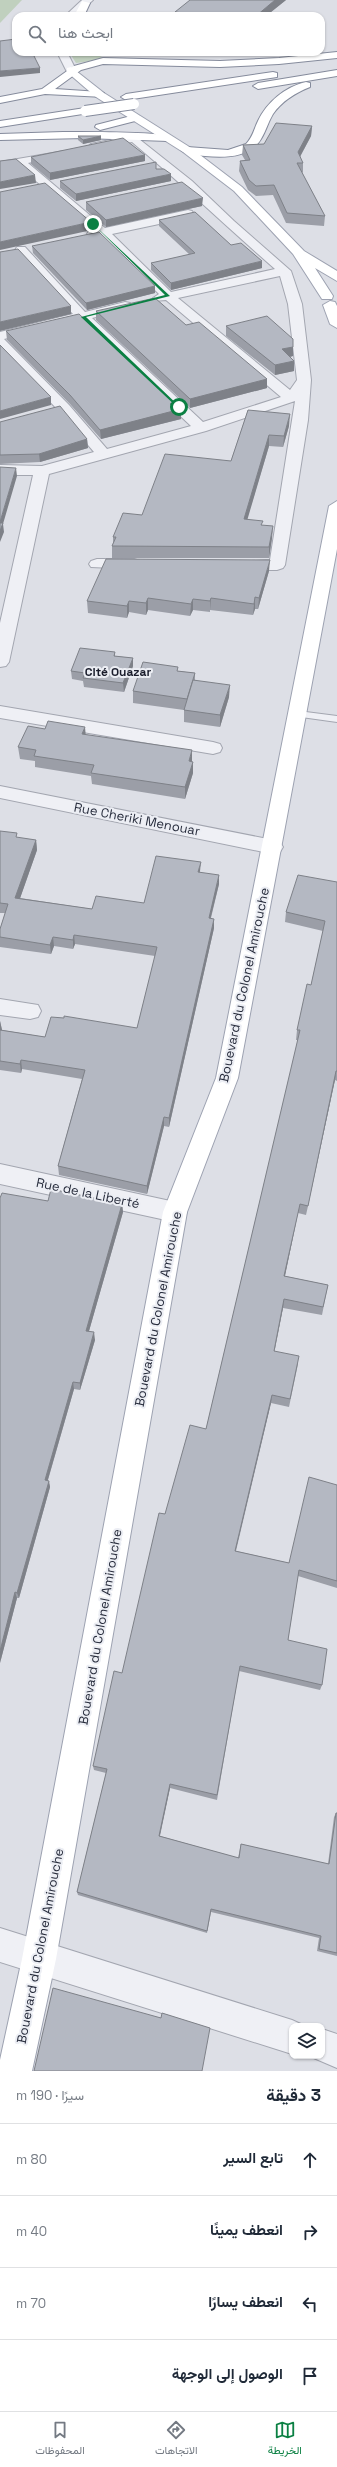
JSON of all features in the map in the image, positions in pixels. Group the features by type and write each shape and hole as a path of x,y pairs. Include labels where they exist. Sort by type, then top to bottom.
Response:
{"main road":[{"path":"81,12 86,1"},
{"path":"46,91 71,70 89,63 103,61 227,65 277,63 337,55"},
{"path":"115,56 135,63"},
{"path":"130,101 337,63"},
{"path":"71,70 100,95 187,150 238,189 298,252 333,300 337,324"},
{"path":"0,116 83,107 337,74"},
{"path":"187,150 222,154 240,151 256,140 266,116 280,98 300,87 337,74"},
{"path":"0,100 46,91 100,95"},
{"path":"0,124 83,107"},
{"path":"64,134 136,118"},
{"path":"0,137 64,134 115,134 168,138"},
{"path":"298,252 337,277"},
{"name":"Bouevard du Colonel Amirouche","path":"15,2071 39,1959 175,1212 227,1078 273,847 337,506"}],"street":[{"path":"74,12 86,1"},
{"path":"64,56 71,70"},
{"path":"0,165 134,138 162,163 188,183 285,271 295,304 304,380 301,420 277,565 230,565"},
{"path":"19,161 50,185 103,232 168,296 291,398"},
{"path":"147,166 162,163"},
{"path":"35,188 65,182"},
{"path":"173,186 188,183"},
{"path":"74,207 89,204"},
{"path":"81,237 215,209"},
{"path":"7,253 36,247"},
{"path":"21,250 83,317 201,428"},
{"path":"0,336 141,302 285,271"},
{"path":"0,342 64,408 104,455"},
{"path":"0,470 42,471 201,428 291,398 304,380"},
{"path":"50,412 64,408"},
{"path":"0,662 42,471"},
{"path":"97,564 144,564"},
{"path":"0,712 213,748"},
{"name":"Rue Cheriki Menouar","path":"0,792 273,847"},
{"path":"0,1007 30,1011"},
{"name":"Rue de la Liberté","path":"0,1174 175,1212"},
{"path":"0,1945 39,1959 289,2036"},
{"path":"325,2047 337,2051"}],"lane":[{"path":"298,714 337,719"}],"green space":[{"path":"0,0 22,0 0,23"},
{"path":"72,56 100,56 107,59 76,63"}],"building":[{"path":"190,0 275,0 261,12 175,12"},
{"path":"12,40 12,56 34,56 40,68 0,71 0,41"},
{"path":"276,123 312,126 298,152 303,163 297,163 325,216 287,213 274,185 256,186 249,180 240,161 250,160 243,145 264,144"},
{"path":"78,136 101,136 83,140"},
{"path":"123,138 145,155 50,173 31,157"},
{"path":"16,159 35,175 0,182 0,161"},
{"path":"156,162 156,169 164,169 171,174 76,194 60,181"},
{"path":"182,182 203,198 106,220 86,202"},
{"path":"45,183 91,222 0,242 0,192"},
{"path":"195,212 231,245 241,243 262,261 171,283 151,263 195,253 159,220"},
{"path":"99,232 155,286 86,303 32,246"},
{"path":"18,249 71,306 0,322 0,252"},
{"path":"155,298 186,325 199,322 267,379 190,399 96,311"},
{"path":"79,314 174,403 170,404 176,404 181,409 100,430 70,395 6,331"},
{"path":"267,316 293,339 293,347 282,349 294,361 275,365 226,326"},
{"path":"0,345 51,397 0,411"},
{"path":"60,406 87,439 39,454 0,455 0,422"},
{"path":"248,410 290,414 284,436 269,435 244,519 263,521 261,525 273,526 269,547 112,546 116,537 113,537 123,513 142,515 165,454 231,461"},
{"path":"0,467 16,468 0,522"},
{"path":"0,523 3,523 0,531"},
{"path":"106,559 270,560 259,598 255,597 254,604 211,598 210,601 193,599 191,604 148,598 146,603 129,601 127,606 87,601"},
{"path":"80,648 115,652 114,656 133,658 123,683 83,678 85,673 71,671"},
{"path":"143,662 178,667 177,671 195,673 187,699 133,691"},
{"path":"193,680 230,685 220,715 184,710"},
{"path":"48,721 85,727 82,734 192,750 189,761 193,762 185,787 91,773 94,765 34,756 36,750 18,747 28,726 45,729"},
{"path":"0,831 17,833 16,837 36,840 15,898 92,909 96,896 144,903 156,856 201,862 198,872 219,875 209,918 214,919 169,1118 164,1117 147,1186 58,1166 85,1070 21,1060 20,1064 0,1061 0,1030 45,1037 51,1017 64,1018 64,1016 137,1028 157,947 74,935 73,940 53,937 50,945 0,937 0,929 8,904 0,903"},
{"path":"298,875 337,882 337,1071 308,1206 300,1204 284,1276 328,1285 323,1307 284,1299 274,1351 299,1356 290,1399 272,1395 235,1551 289,1563 309,1477 337,1485 337,1581 299,1570 288,1640 327,1649 322,1685 240,1666 217,1795 170,1784 159,1836 239,1858 241,1844 329,1864 337,1813 337,1953 319,1949 321,1936 211,1909 207,1931 77,1892 107,1769 93,1766 114,1671 122,1673 159,1513 165,1514 190,1425 206,1429 300,1030 297,1030 307,984 311,985 325,921 286,912"},
{"path":"51,1189 122,1204 86,1331 94,1332 80,1383 73,1382 45,1480 49,1481 17,1593 15,1592 0,1651 0,1198 2,1193 48,1201"},
{"path":"53,1988 161,2018 162,2013 210,2028 202,2071 34,2071"}],"district":[{"name":"Cité Ouazar","path":"118,672"}],"route":[{"path":"93,224 168,296 83,317 179,407"}]}
